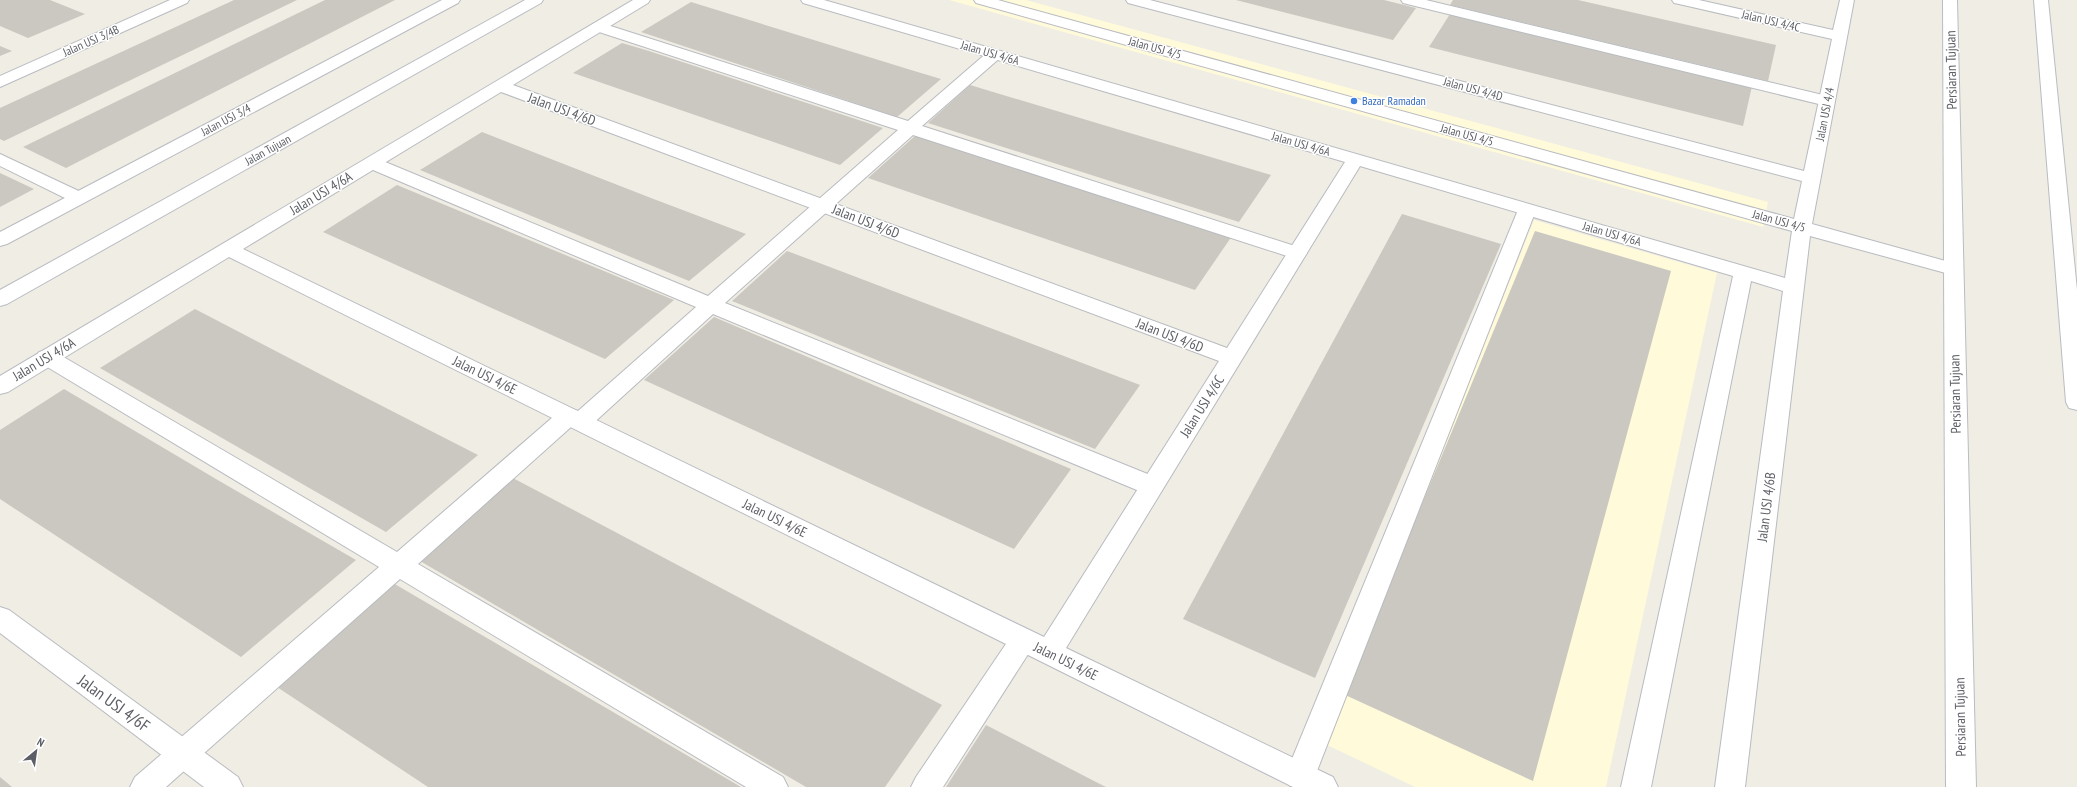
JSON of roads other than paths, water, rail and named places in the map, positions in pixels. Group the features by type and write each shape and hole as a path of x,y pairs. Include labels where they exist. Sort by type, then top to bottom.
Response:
{"street":[{"name":"Jalan USJ 3/4","path":"0,240 453,0"},
{"name":"Jalan Tujuan","path":"0,299 536,0"},
{"name":"Jalan USJ 4/6A","path":"0,386 643,0"},
{"name":"Jalan USJ 4/6A","path":"808,0 1794,287"},
{"name":"Jalan USJ 4/5","path":"981,0 1953,269"},
{"name":"Jalan USJ 4/4D","path":"1133,0 1812,178"},
{"path":"1408,0 1827,101"},
{"name":"Jalan USJ 4/4C","path":"1679,0 1840,36"},
{"name":"Jalan USJ 4/4","path":"1802,227 1847,0"},
{"name":"Persiaran Tujuan","path":"1950,0 1961,787"},
{"path":"2041,0 2077,402"},
{"name":"Jalan USJ 3/4B","path":"0,82 169,2"},
{"path":"598,27 1297,253"},
{"path":"145,787 398,566 710,305 995,54"},
{"name":"Jalan USJ 4/6D","path":"500,86 1232,358"},
{"path":"0,159 79,198"},
{"name":"Jalan USJ 4/6C","path":"1049,652 1356,160"},
{"path":"372,162 710,305 1152,486"},
{"path":"1300,776 1528,210"},
{"name":"Jalan USJ 4/6B","path":"1730,787 1802,227"},
{"name":"Jalan USJ 4/6E","path":"228,249 1323,787"},
{"path":"1636,787 1743,273"},
{"path":"47,358 773,787"},
{"name":"Jalan USJ 4/6F","path":"0,618 228,787"},
{"path":"926,787 1022,640"}],"place":[{"name":"Bazar Ramadan","path":"1354,101"}]}
